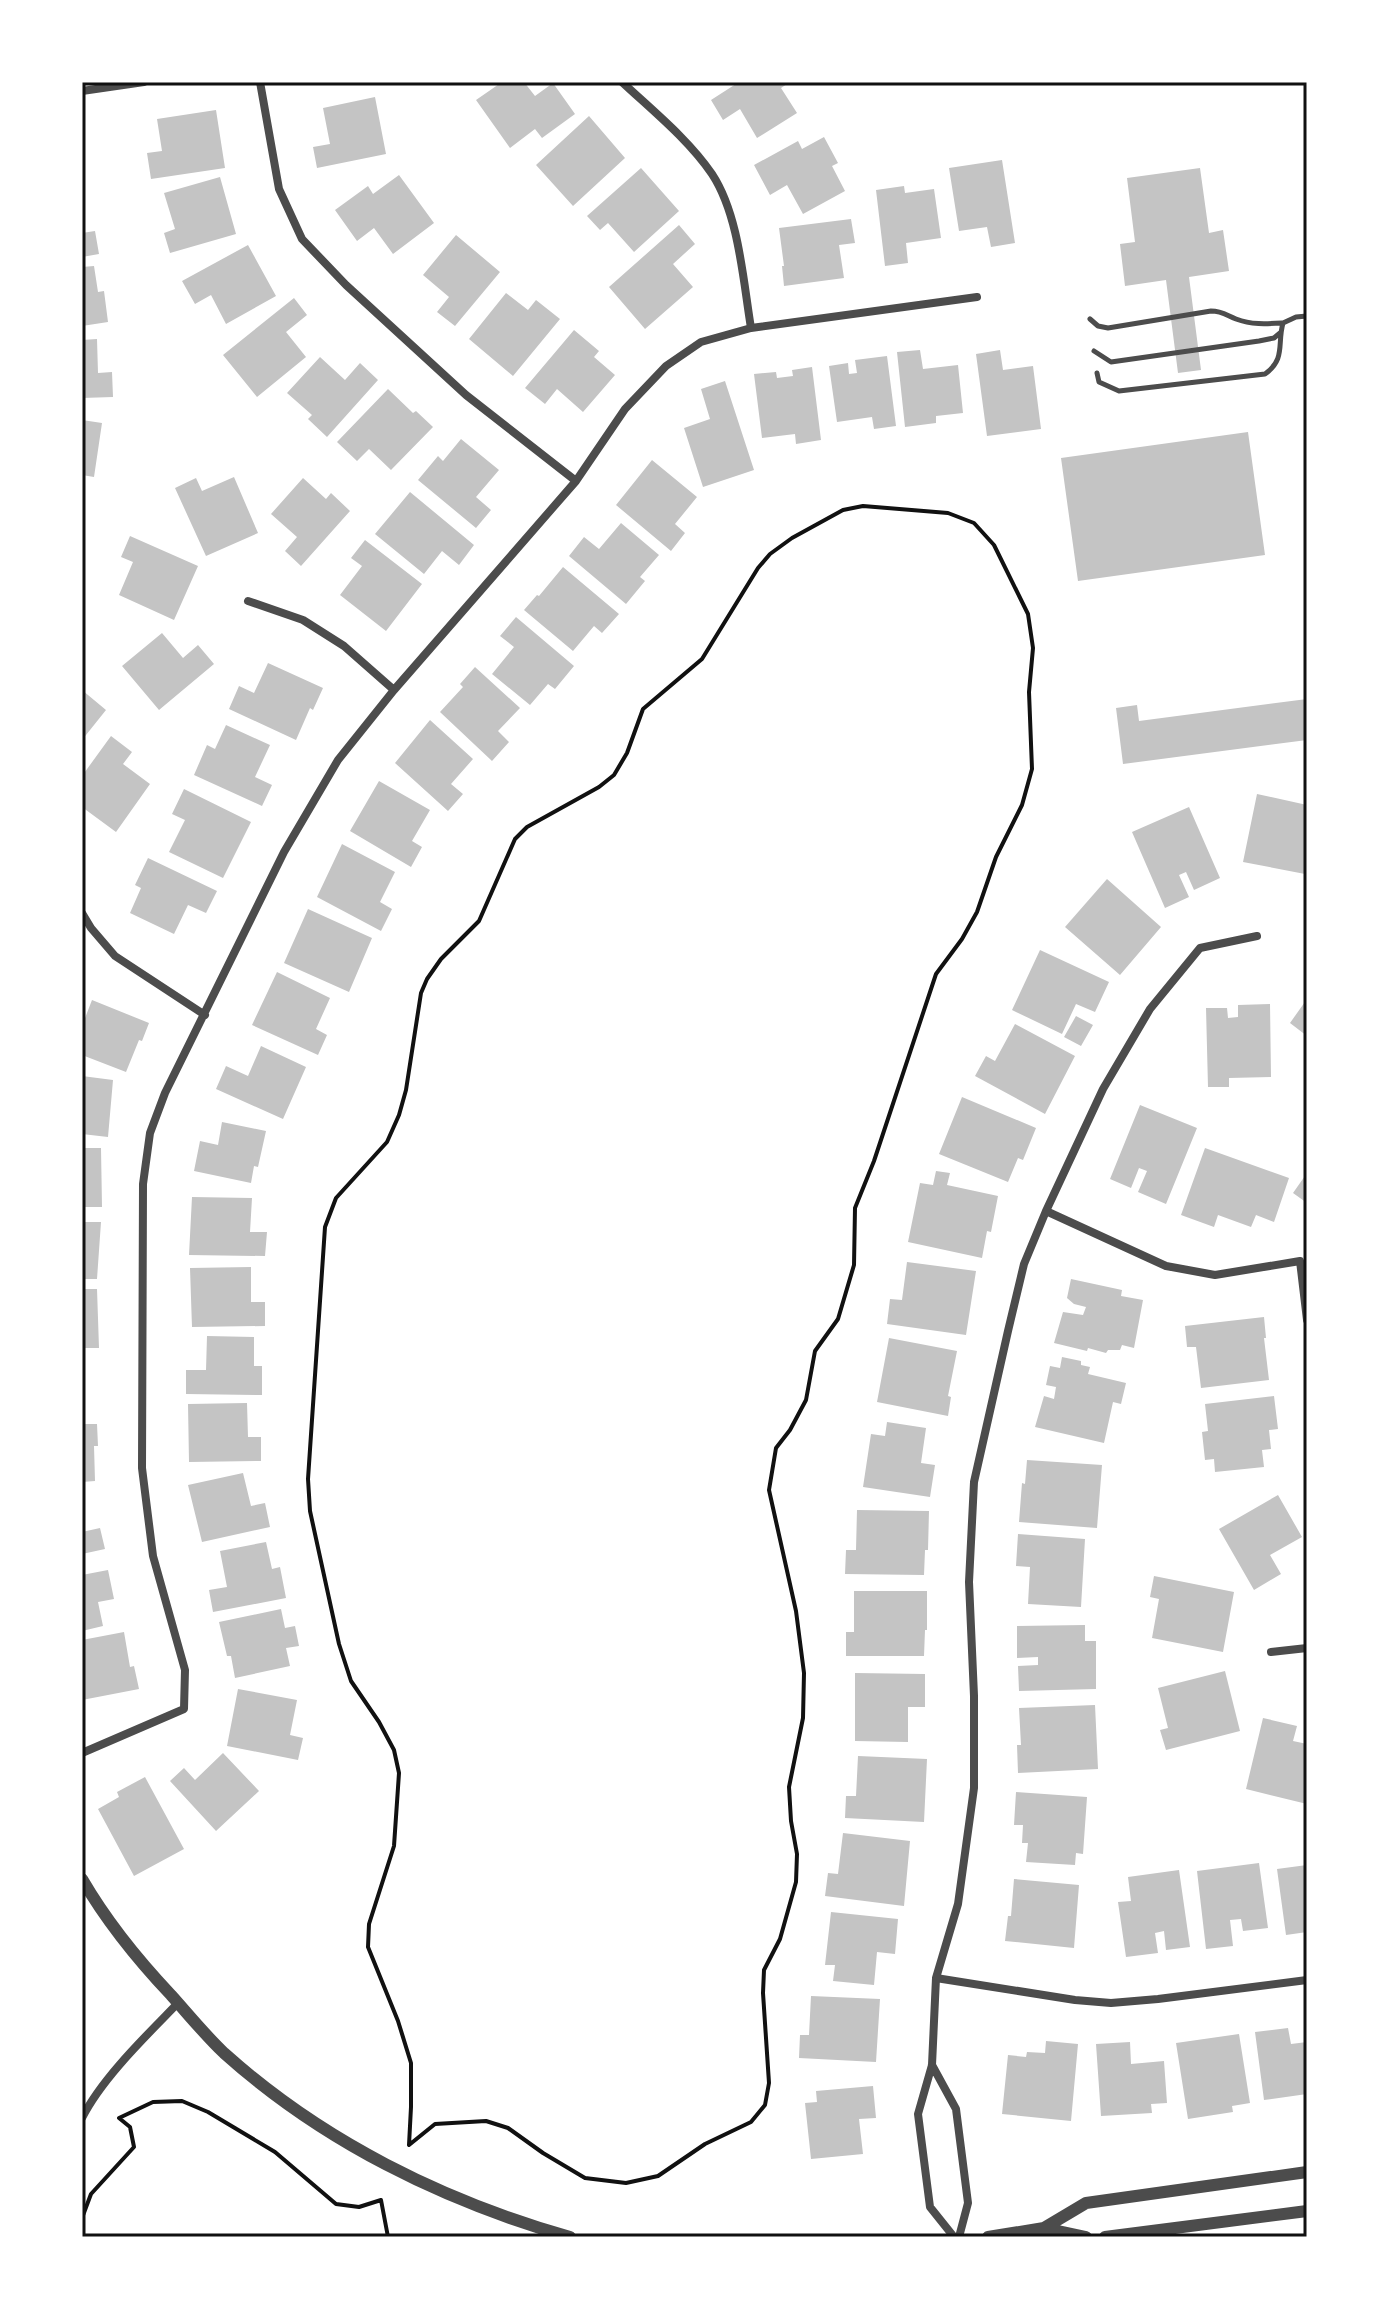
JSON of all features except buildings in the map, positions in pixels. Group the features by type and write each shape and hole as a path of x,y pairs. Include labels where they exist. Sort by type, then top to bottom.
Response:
{"street":[{"path":"82,91 144,82"},
{"path":"260,82 279,189 302,239 346,285 466,395 576,481"},
{"path":"622,82 689,147 713,176 729,211 751,328"},
{"path":"82,1753 184,1709 185,1670 153,1556 142,1468 143,1184 150,1133 165,1093 284,852 338,760 394,690 576,481 625,409 666,366 701,342 751,328 977,297"},
{"path":"248,601 303,620 344,646 394,690"},
{"path":"82,913 115,956 205,1015"},
{"path":"932,2065 956,2109 968,2203 956,2237 930,2207 918,2114 932,2065 936,1978 958,1904 974,1788 969,1582 974,1482 1024,1264 1103,1089 1150,1009 1200,948 1257,936"},
{"path":"1046,1211 1166,1266 1215,1275 1300,1261 1307,1320"},
{"path":"1271,1652 1307,1648"},
{"path":"82,1879 134,1954 178,2003 223,2052 287,2104 377,2160 455,2198 527,2225 570,2237"},
{"path":"936,1978 1111,2003 1307,1980"},
{"path":"82,2118 92,2099 178,2003"},
{"path":"1044,2228 1086,2203 1307,2172"},
{"path":"1105,2237 1307,2211"},
{"path":"988,2237 1044,2228 1086,2237"}],"lane":[{"path":"1090,319 1098,326 1108,328 1211,311 1223,311 1234,318 1258,325 1283,323 1307,316"},
{"path":"1097,373 1099,382 1119,391 1265,374 1275,366 1280,353 1283,323"},
{"path":"1094,351 1111,362 1259,341 1274,338 1280,333"}],"path":[{"path":"863,506 948,513 974,523 994,545 1028,614 1033,648 1029,692 1032,769 1022,805 996,857 977,912 936,974 874,1161 855,1208 854,1265 838,1319 815,1351 806,1400 776,1448 769,1490 796,1611 804,1673 803,1718 789,1787 797,1854 796,1882 780,1939 764,1970 769,2083 765,2105 751,2122 705,2144 658,2176 626,2183 585,2178 508,2128 486,2121 435,2124 409,2145 411,2063 398,2021 368,1947 369,1924 394,1846 399,1773 394,1750 351,1681 339,1644 310,1511 308,1479 325,1227 336,1198 387,1142 406,1090 421,993 441,959 479,921 515,839 527,827 599,787 614,775 627,753 643,709 702,659 758,568 770,554 843,510 863,506"},
{"path":"82,2218 91,2194 134,2147 130,2127 119,2118 153,2102 182,2101 208,2112 275,2152 336,2204 359,2207 381,2200 388,2237"}]}
